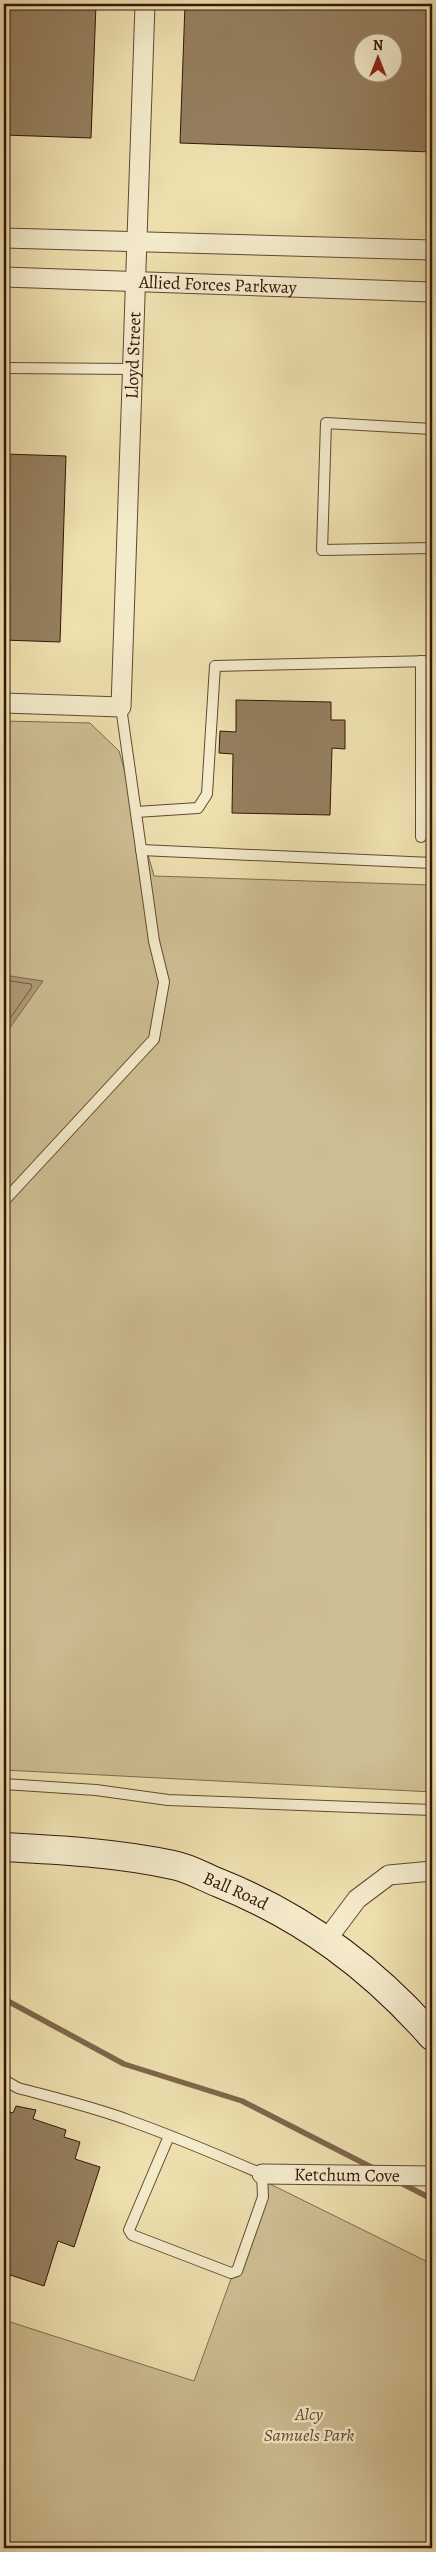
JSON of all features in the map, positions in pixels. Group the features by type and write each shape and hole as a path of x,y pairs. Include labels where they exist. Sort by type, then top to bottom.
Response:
{"main road":[{"name":"Ball Road","path":"4,1847 86,1851 175,1866 247,1894 327,1939 374,1976 405,2005 432,2036"}],"street":[{"name":"Lloyd Street","path":"121,707 145,4"},
{"path":"4,238 432,250"},
{"name":"Allied Forces Parkway","path":"4,277 432,292"},
{"path":"4,703 121,707"},
{"path":"327,1939 357,1899 389,1875 432,1871"},
{"name":"Ketchum Cove","path":"262,2174 432,2176"}],"lane":[{"path":"4,368 133,369"},
{"path":"432,428 326,423 322,550 432,548"},
{"path":"136,812 198,808 207,794 215,666 432,660"},
{"path":"421,661 421,837"},
{"path":"4,1201 154,1039 164,982 154,941 121,707"},
{"path":"421,769 432,769"},
{"path":"141,850 432,862"},
{"path":"4,1784 96,1790 168,1800 432,1810"},
{"path":"4,2080 18,2088 127,2119 169,2136 262,2174 263,2197 237,2271 231,2273 132,2235 129,2230 169,2136"}],"green space":[{"path":"4,721 90,723 119,751 154,876 432,885 432,1792 4,1770"},
{"name":"Alcy Samuels Park","path":"266,2182 432,2264 432,2548 4,2548 4,2320 194,2381"}],"water":[{"path":"4,975 43,981 4,1036"}],"building":[{"path":"4,4 96,4 91,138 4,135"},
{"path":"185,4 432,4 432,152 180,143"},
{"path":"4,454 66,456 60,642 4,640"},
{"path":"236,700 331,702 331,720 345,720 345,749 332,748 330,815 232,813 233,754 219,753 220,731 236,732"},
{"path":"16,2106 36,2110 33,2119 66,2130 64,2137 80,2142 75,2159 100,2167 74,2247 58,2241 44,2286 4,2273 4,2110 13,2113"}],"waterway":[{"path":"4,1999 124,2064 242,2101 373,2168"},
{"path":"399,2182 432,2199"}]}
